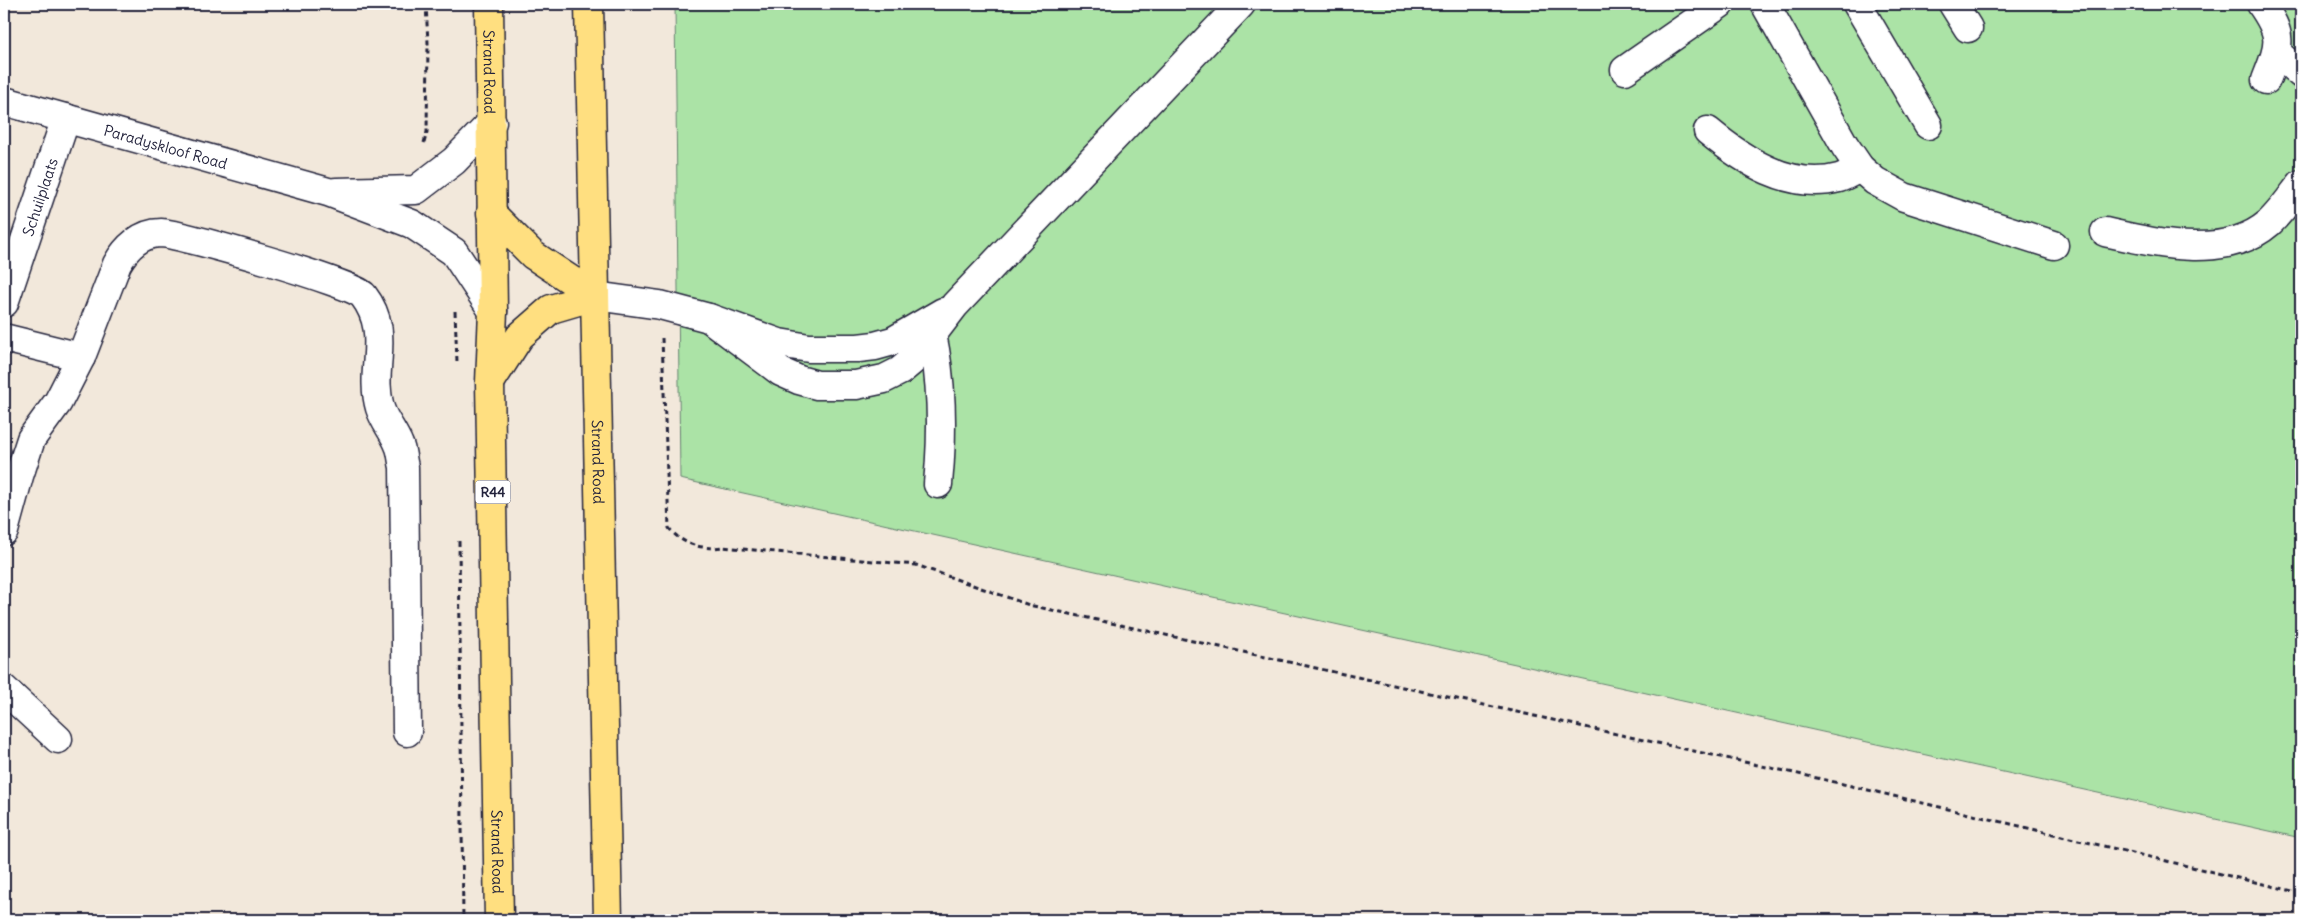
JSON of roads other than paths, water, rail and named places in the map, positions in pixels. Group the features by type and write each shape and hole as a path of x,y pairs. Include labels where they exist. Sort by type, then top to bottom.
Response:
{"main road":[{"name":"Strand Road","path":"489,4 493,311 490,382 500,920"},
{"name":"Strand Road","path":"590,4 608,920"},
{"path":"491,213 533,255 595,296"},
{"path":"490,382 520,336 550,309 595,296"}],"street":[{"path":"709,318 782,372 800,380 817,384 856,386 884,379 900,371 912,361 955,305 1240,4"},
{"path":"1626,70 1720,4"},
{"path":"1765,4 1845,146 1860,168 1876,181 1904,197 2054,245"},
{"path":"1857,4 1928,124"},
{"path":"1953,4 1968,28"},
{"path":"2261,4 2278,33 2277,53 2266,80"},
{"path":"2277,53 2301,74"},
{"name":"Paradyskloof Road","path":"4,101 328,192 412,224 454,252 493,311"},
{"name":"Schuilplaats","path":"4,303 66,118"},
{"name":"Paradyskloof Road","path":"328,192 416,190 454,161 492,122"},
{"path":"1708,131 1740,156 1763,169 1789,177 1816,181 1839,178 1860,168"},
{"path":"2105,232 2162,244 2197,248 2222,243 2246,236 2268,223 2301,184"},
{"path":"4,531 18,476 32,439 58,402 81,357 117,264 124,251 142,238 161,233 222,248 337,282 361,292 374,311 380,337 377,381 380,408 400,446 404,467 407,732"},
{"path":"595,296 660,305 709,318 780,343 809,348 858,348 893,341 955,305"},
{"path":"932,334 939,366 942,399 942,443 938,484"},
{"path":"4,338 81,357"},
{"path":"4,689 58,739"}]}
